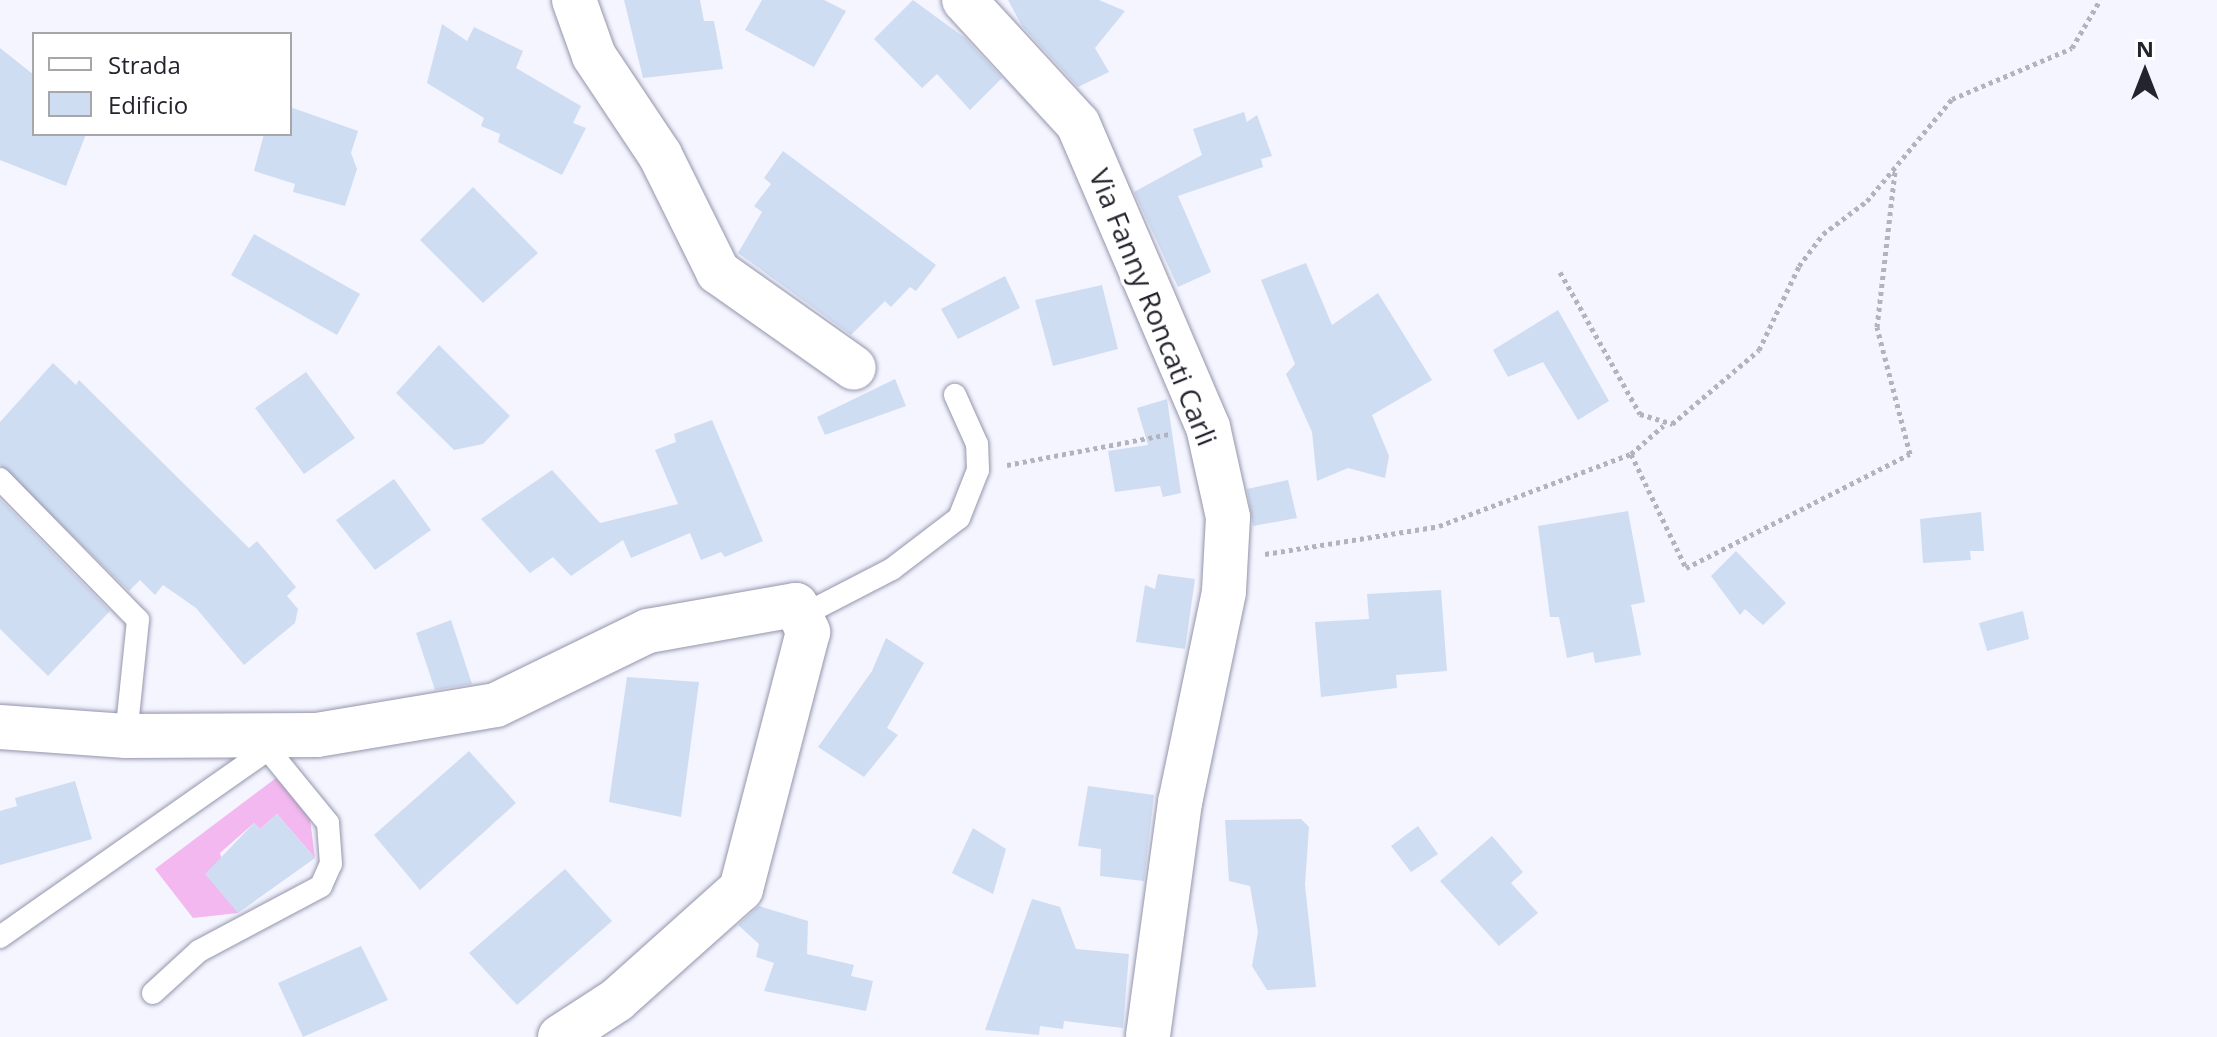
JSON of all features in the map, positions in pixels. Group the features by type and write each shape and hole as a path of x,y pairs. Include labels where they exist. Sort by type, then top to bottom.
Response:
{"street":[{"path":"574,0 594,56 660,155 718,272 854,368"},
{"name":"Via Fanny Roncati Carli","path":"964,0 1078,124 1208,427 1228,517 1224,592 1180,802 1148,1037"},
{"path":"0,727 262,742 317,735 496,705 648,631 780,603 805,614 808,632 741,889 663,962 560,1037"}],"lane":[{"path":"805,614 929,545 959,518 978,470 977,444 955,395"},
{"path":"0,479 138,620 126,736"},
{"path":"0,937 262,742 328,823 331,864 321,886 199,951 153,993"}],"path":[{"path":"1286,546 1400,536 1631,454 1664,425 1697,407 1759,350 1799,266 1895,170 1952,99 2072,48 2100,0"},
{"path":"1631,454 1686,568 1910,454 1877,327 1895,170"},
{"path":"1560,272 1617,383 1640,414 1664,425"},
{"path":"978,470 1208,427"}],"shaded area":[{"path":"276,778 310,819 315,858 277,814 260,829 254,823 220,853 238,913 193,918 155,869"}],"building":[{"path":"624,0 700,0 704,21 714,21 723,69 643,78"},
{"path":"762,0 824,0 846,11 814,67 745,30"},
{"path":"913,0 965,38 1002,78 970,110 937,74 922,88 874,39"},
{"path":"1008,0 1099,0 1125,11 1095,48 1109,72 1078,87 1022,26"},
{"path":"442,24 467,41 474,27 523,51 516,68 581,106 573,123 586,128 562,175 498,142 500,134 481,126 484,118 427,83"},
{"path":"0,48 32,73 32,136 85,136 66,186 0,160"},
{"path":"292,108 358,131 351,153 357,169 345,206 293,192 295,184 254,171 263,136 292,136"},
{"path":"1244,112 1247,122 1257,115 1272,156 1261,159 1263,167 1178,196 1211,272 1178,287 1134,192 1202,155 1193,129"},
{"path":"783,151 936,265 916,291 910,287 891,307 885,301 851,335 738,253 762,212 754,206 771,184 764,178"},
{"path":"473,187 538,253 483,303 420,240"},
{"path":"254,234 360,294 337,335 231,275"},
{"path":"1306,263 1332,325 1378,293 1432,380 1372,415 1389,456 1385,478 1348,468 1317,481 1312,432 1286,374 1295,364 1261,280"},
{"path":"1005,276 1020,308 958,339 941,309"},
{"path":"1102,285 1118,349 1053,366 1035,300"},
{"path":"1558,310 1609,401 1578,420 1543,362 1508,377 1493,350"},
{"path":"439,345 510,416 483,444 454,450 396,393"},
{"path":"53,363 76,385 79,380 249,548 257,541 296,587 287,596 298,609 295,623 244,665 196,608 163,585 155,595 140,580 129,591 0,465 0,422"},
{"path":"306,372 355,438 304,474 255,408"},
{"path":"895,379 906,406 825,435 817,417"},
{"path":"1167,399 1181,493 1163,497 1160,486 1115,492 1108,451 1148,445 1137,408"},
{"path":"712,420 763,541 725,557 721,552 701,560 690,533 631,558 623,540 571,576 553,557 530,573 481,519 552,470 600,523 678,504 655,450 676,442 674,434"},
{"path":"394,479 431,530 375,570 336,520"},
{"path":"1288,480 1297,518 1253,526 1247,489"},
{"path":"0,499 110,611 48,676 0,629"},
{"path":"1628,511 1645,602 1631,605 1641,655 1595,663 1593,652 1567,658 1559,617 1550,617 1538,526"},
{"path":"1981,512 1984,551 1970,551 1971,560 1923,563 1920,519"},
{"path":"1736,551 1786,603 1763,625 1745,609 1740,615 1711,576"},
{"path":"1158,574 1195,579 1185,649 1136,642 1145,585 1155,589"},
{"path":"1441,590 1447,671 1396,675 1397,688 1321,697 1315,622 1369,619 1367,594"},
{"path":"2023,611 2029,639 1987,651 1979,623"},
{"path":"451,620 472,684 435,690 416,633"},
{"path":"886,638 924,663 887,728 898,735 864,777 818,747 872,671"},
{"path":"627,677 699,682 681,817 609,802"},
{"path":"469,751 516,803 420,890 374,835"},
{"path":"75,781 92,839 0,865 0,811 17,806 15,798"},
{"path":"1088,786 1154,795 1144,881 1100,876 1101,849 1078,846"},
{"path":"277,814 315,858 238,913 205,874 254,823 260,829"},
{"path":"1301,819 1309,827 1305,885 1316,987 1267,990 1252,966 1258,932 1250,886 1229,881 1225,820"},
{"path":"1418,826 1438,854 1411,872 1391,846"},
{"path":"973,828 1006,849 993,894 952,873"},
{"path":"1492,836 1523,872 1511,883 1538,913 1499,946 1440,881"},
{"path":"565,869 612,921 517,1005 469,953"},
{"path":"1032,899 1060,907 1076,949 1129,954 1123,1028 1064,1021 1063,1029 1040,1026 1039,1035 985,1030"},
{"path":"759,906 808,921 807,954 854,965 851,976 873,981 866,1011 764,991 774,963 756,957 759,944 738,925"},
{"path":"361,946 388,1000 303,1037 278,983"}]}
